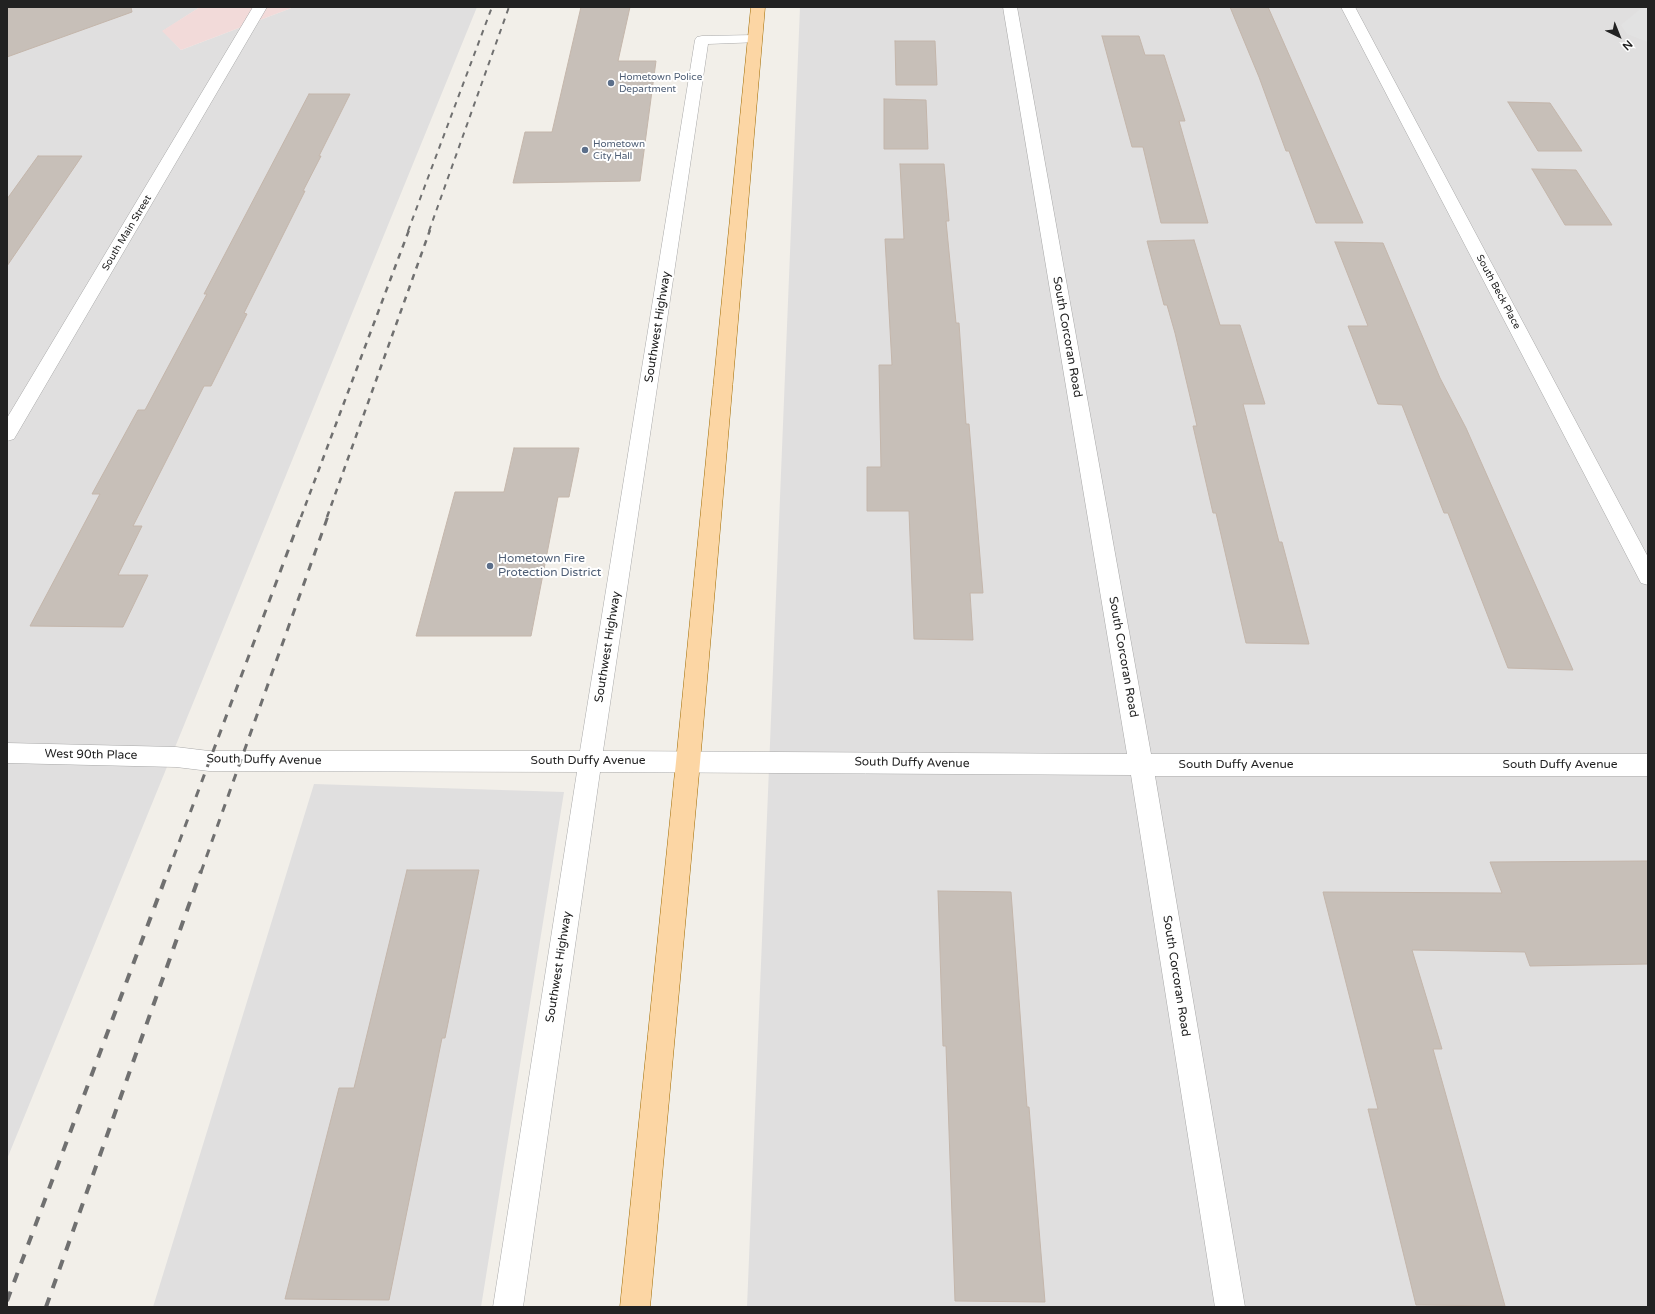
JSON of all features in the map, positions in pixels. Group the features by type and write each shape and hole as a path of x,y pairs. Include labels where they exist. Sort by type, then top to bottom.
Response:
{"main road":[{"path":"635,1307 688,762 758,7"}],"street":[{"name":"South Main Street","path":"7,434 260,7"},
{"name":"South Corcoran Road","path":"1010,7 1141,765 1230,1307"},
{"name":"South Beck Place","path":"1348,7 1648,577"},
{"name":"Southwest Highway","path":"508,1307 590,761 702,40 755,39"},
{"name":"West 90th Place","path":"7,753 176,757"},
{"name":"South Duffy Avenue","path":"176,757 210,761 590,761 1141,765 1648,765"}],"shaded area":[{"path":"7,7 200,7 163,31 181,50 294,7 477,7 7,1159"},
{"path":"200,7 294,7 181,50 162,31"},
{"path":"800,7 1648,7 1648,1307 747,1307"},
{"path":"1643,7 1648,7 1648,42 1627,34 1621,25"},
{"path":"314,784 564,792 481,1307 153,1307"}],"building":[{"path":"7,7 131,7 132,12 7,57"},
{"path":"581,7 630,7 618,61 656,61 640,181 513,183 525,132 552,132"},
{"path":"1230,7 1268,7 1363,223 1316,223 1289,151 1286,151 1259,77"},
{"path":"1102,36 1139,36 1145,55 1164,55 1185,121 1179,121 1208,223 1161,223 1143,147 1132,147"},
{"path":"895,41 935,41 937,85 896,85"},
{"path":"309,94 350,94 319,156 321,156 303,191 305,191 244,313 247,314 211,386 204,386 133,526 142,526 118,575 148,575 123,627 30,626 100,494 92,494 138,410 145,410 207,294 204,294"},
{"path":"884,99 926,100 928,149 884,149"},
{"path":"1508,102 1550,103 1582,151 1538,151"},
{"path":"38,156 82,156 7,266 7,199"},
{"path":"900,164 944,164 949,221 946,221 956,323 959,323 966,424 969,424 983,593 970,593 973,640 914,639 909,511 867,511 867,467 881,467 879,365 892,365 885,239 904,239"},
{"path":"1532,169 1576,170 1612,225 1565,225"},
{"path":"1194,240 1220,325 1240,325 1265,404 1243,404 1279,542 1282,542 1309,644 1246,643 1216,513 1213,513 1193,426 1197,426 1175,333 1167,305 1164,305 1147,241"},
{"path":"1335,242 1383,243 1440,378 1466,428 1573,670 1508,668 1448,513 1444,513 1402,405 1378,404 1348,326 1368,326"},
{"name":"Hometown Fire Protection District","path":"514,448 579,448 569,497 558,497 531,636 416,636 455,492 504,492"},
{"path":"1648,861 1648,964 1530,966 1525,952 1412,950 1442,1049 1433,1049 1505,1306 1416,1305 1368,1109 1378,1109 1323,892 1502,893 1490,862"},
{"path":"407,870 479,870 445,1038 442,1038 389,1300 285,1299 339,1088 354,1088"},
{"path":"938,891 1011,892 1027,1107 1029,1107 1045,1302 955,1301 946,1046 943,1046"}],"railway":[{"path":"408,231 492,7"},
{"path":"429,231 509,7"},
{"path":"301,517 409,230"},
{"path":"327,517 430,230"},
{"path":"168,872 301,516"},
{"path":"201,872 328,516"},
{"path":"7,1301 168,871"},
{"path":"46,1307 201,871"}],"place":[{"name":"Hometown Police Department","path":"611,83"},
{"name":"Hometown City Hall","path":"585,150"},
{"name":"Hometown Fire Protection District","path":"490,566"}]}
